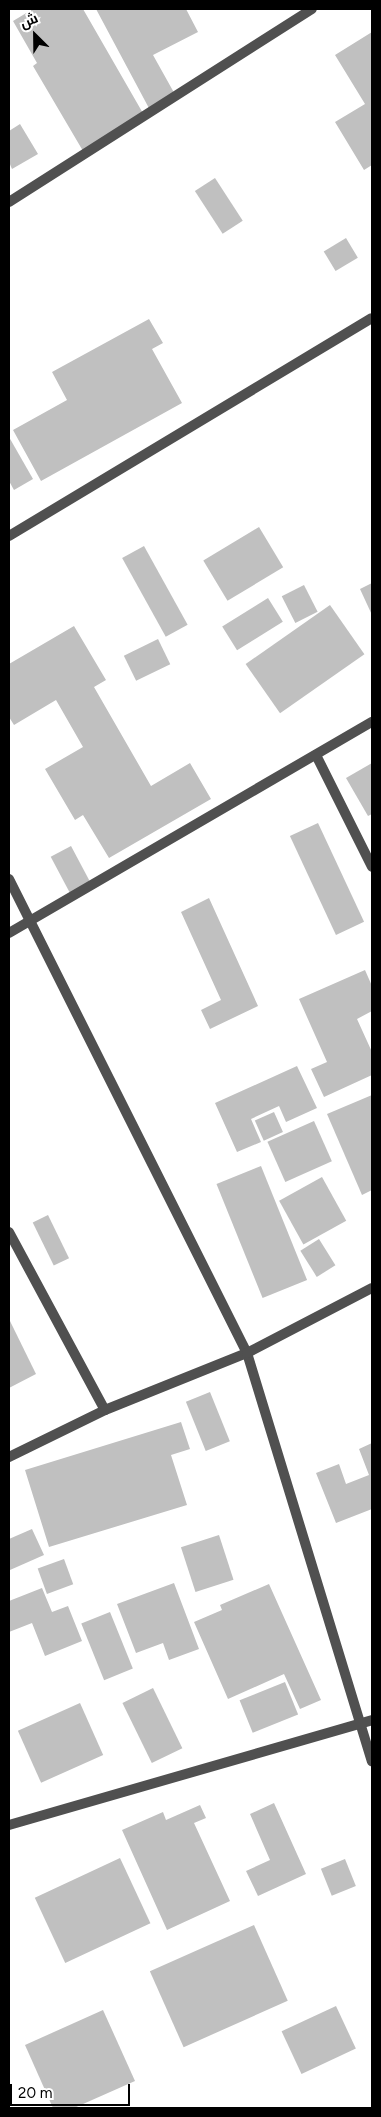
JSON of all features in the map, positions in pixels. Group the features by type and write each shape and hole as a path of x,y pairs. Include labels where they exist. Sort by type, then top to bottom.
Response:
{"street":[{"path":"9,202 312,9"},
{"path":"9,536 372,318"},
{"path":"9,933 31,922 372,722"},
{"path":"316,756 372,866"},
{"path":"9,879 246,1352 372,1761"},
{"path":"9,1232 105,1410"},
{"path":"9,1457 105,1410 246,1352 372,1288"},
{"path":"9,1825 372,1720"}],"building":[{"path":"33,9 83,9 144,115 83,151 33,66 37,63 13,21"},
{"path":"96,9 186,9 198,32 153,55 177,98 151,112"},
{"path":"372,32 372,165 364,170 335,122 365,104 335,55"},
{"path":"20,124 38,154 12,169 9,162 9,131"},
{"path":"215,178 243,221 223,234 195,191"},
{"path":"346,238 358,258 336,271 324,251"},
{"path":"149,319 163,343 152,349 182,403 41,481 13,430 67,400 52,372"},
{"path":"9,437 33,479 14,490 9,481"},
{"path":"259,527 283,567 227,601 203,560"},
{"path":"144,546 188,625 166,637 122,558"},
{"path":"372,583 372,615 360,589"},
{"path":"304,585 318,612 295,623 282,596"},
{"path":"268,598 283,622 237,650 222,627"},
{"path":"330,605 364,654 280,713 246,664"},
{"path":"74,626 106,680 94,687 151,786 190,763 211,799 109,858 83,815 75,820 45,769 83,747 56,700 14,725 9,717 9,664"},
{"path":"158,639 170,664 136,681 124,656"},
{"path":"372,763 372,814 368,816 346,778"},
{"path":"318,823 364,922 336,935 290,836"},
{"path":"71,846 93,887 73,898 51,857"},
{"path":"209,898 258,1006 210,1029 201,1010 221,1000 181,912"},
{"path":"365,970 372,986 372,1011 357,1019 372,1052 372,1075 324,1097 311,1069 327,1062 299,999"},
{"path":"297,1066 317,1108 286,1122 279,1106 251,1119 261,1142 237,1152 215,1103"},
{"path":"372,1095 372,1190 362,1195 327,1114"},
{"path":"274,1112 283,1132 264,1141 255,1121"},
{"path":"314,1121 332,1161 285,1182 267,1142"},
{"path":"261,1166 307,1280 263,1298 216,1184"},
{"path":"322,1177 346,1221 303,1244 279,1201"},
{"path":"48,1215 69,1258 54,1266 33,1222"},
{"path":"319,1239 335,1265 317,1277 300,1251"},
{"path":"9,1319 36,1374 9,1388"},
{"path":"210,1392 230,1441 206,1451 186,1402"},
{"path":"181,1422 190,1449 171,1455 187,1505 49,1547 25,1470"},
{"path":"372,1443 372,1509 336,1523 316,1473 339,1464 346,1484 369,1475 359,1449"},
{"path":"32,1529 44,1555 10,1570 9,1539"},
{"path":"219,1535 234,1580 195,1592 181,1547"},
{"path":"64,1559 73,1584 47,1594 38,1569"},
{"path":"174,1583 199,1649 169,1660 163,1643 136,1653 117,1604"},
{"path":"269,1584 321,1700 300,1709 284,1674 228,1699 194,1622 222,1610 220,1605"},
{"path":"42,1588 52,1612 68,1606 82,1641 45,1656 32,1623 9,1632 9,1601"},
{"path":"110,1612 133,1669 104,1680 81,1624"},
{"path":"285,1682 298,1714 253,1733 240,1700"},
{"path":"153,1688 182,1748 152,1763 122,1703"},
{"path":"80,1703 103,1755 41,1783 18,1731"},
{"path":"274,1803 306,1874 258,1896 246,1871 270,1860 250,1814"},
{"path":"200,1805 206,1818 194,1823 230,1901 167,1930 122,1830 163,1812 166,1820"},
{"path":"120,1858 150,1923 65,1963 35,1898"},
{"path":"345,1859 356,1886 332,1896 321,1869"},
{"path":"254,1925 288,2001 184,2047 150,1971"},
{"path":"336,2006 356,2049 301,2074 282,2031"},
{"path":"103,2010 135,2081 74,2108 53,2108 25,2045"}]}
